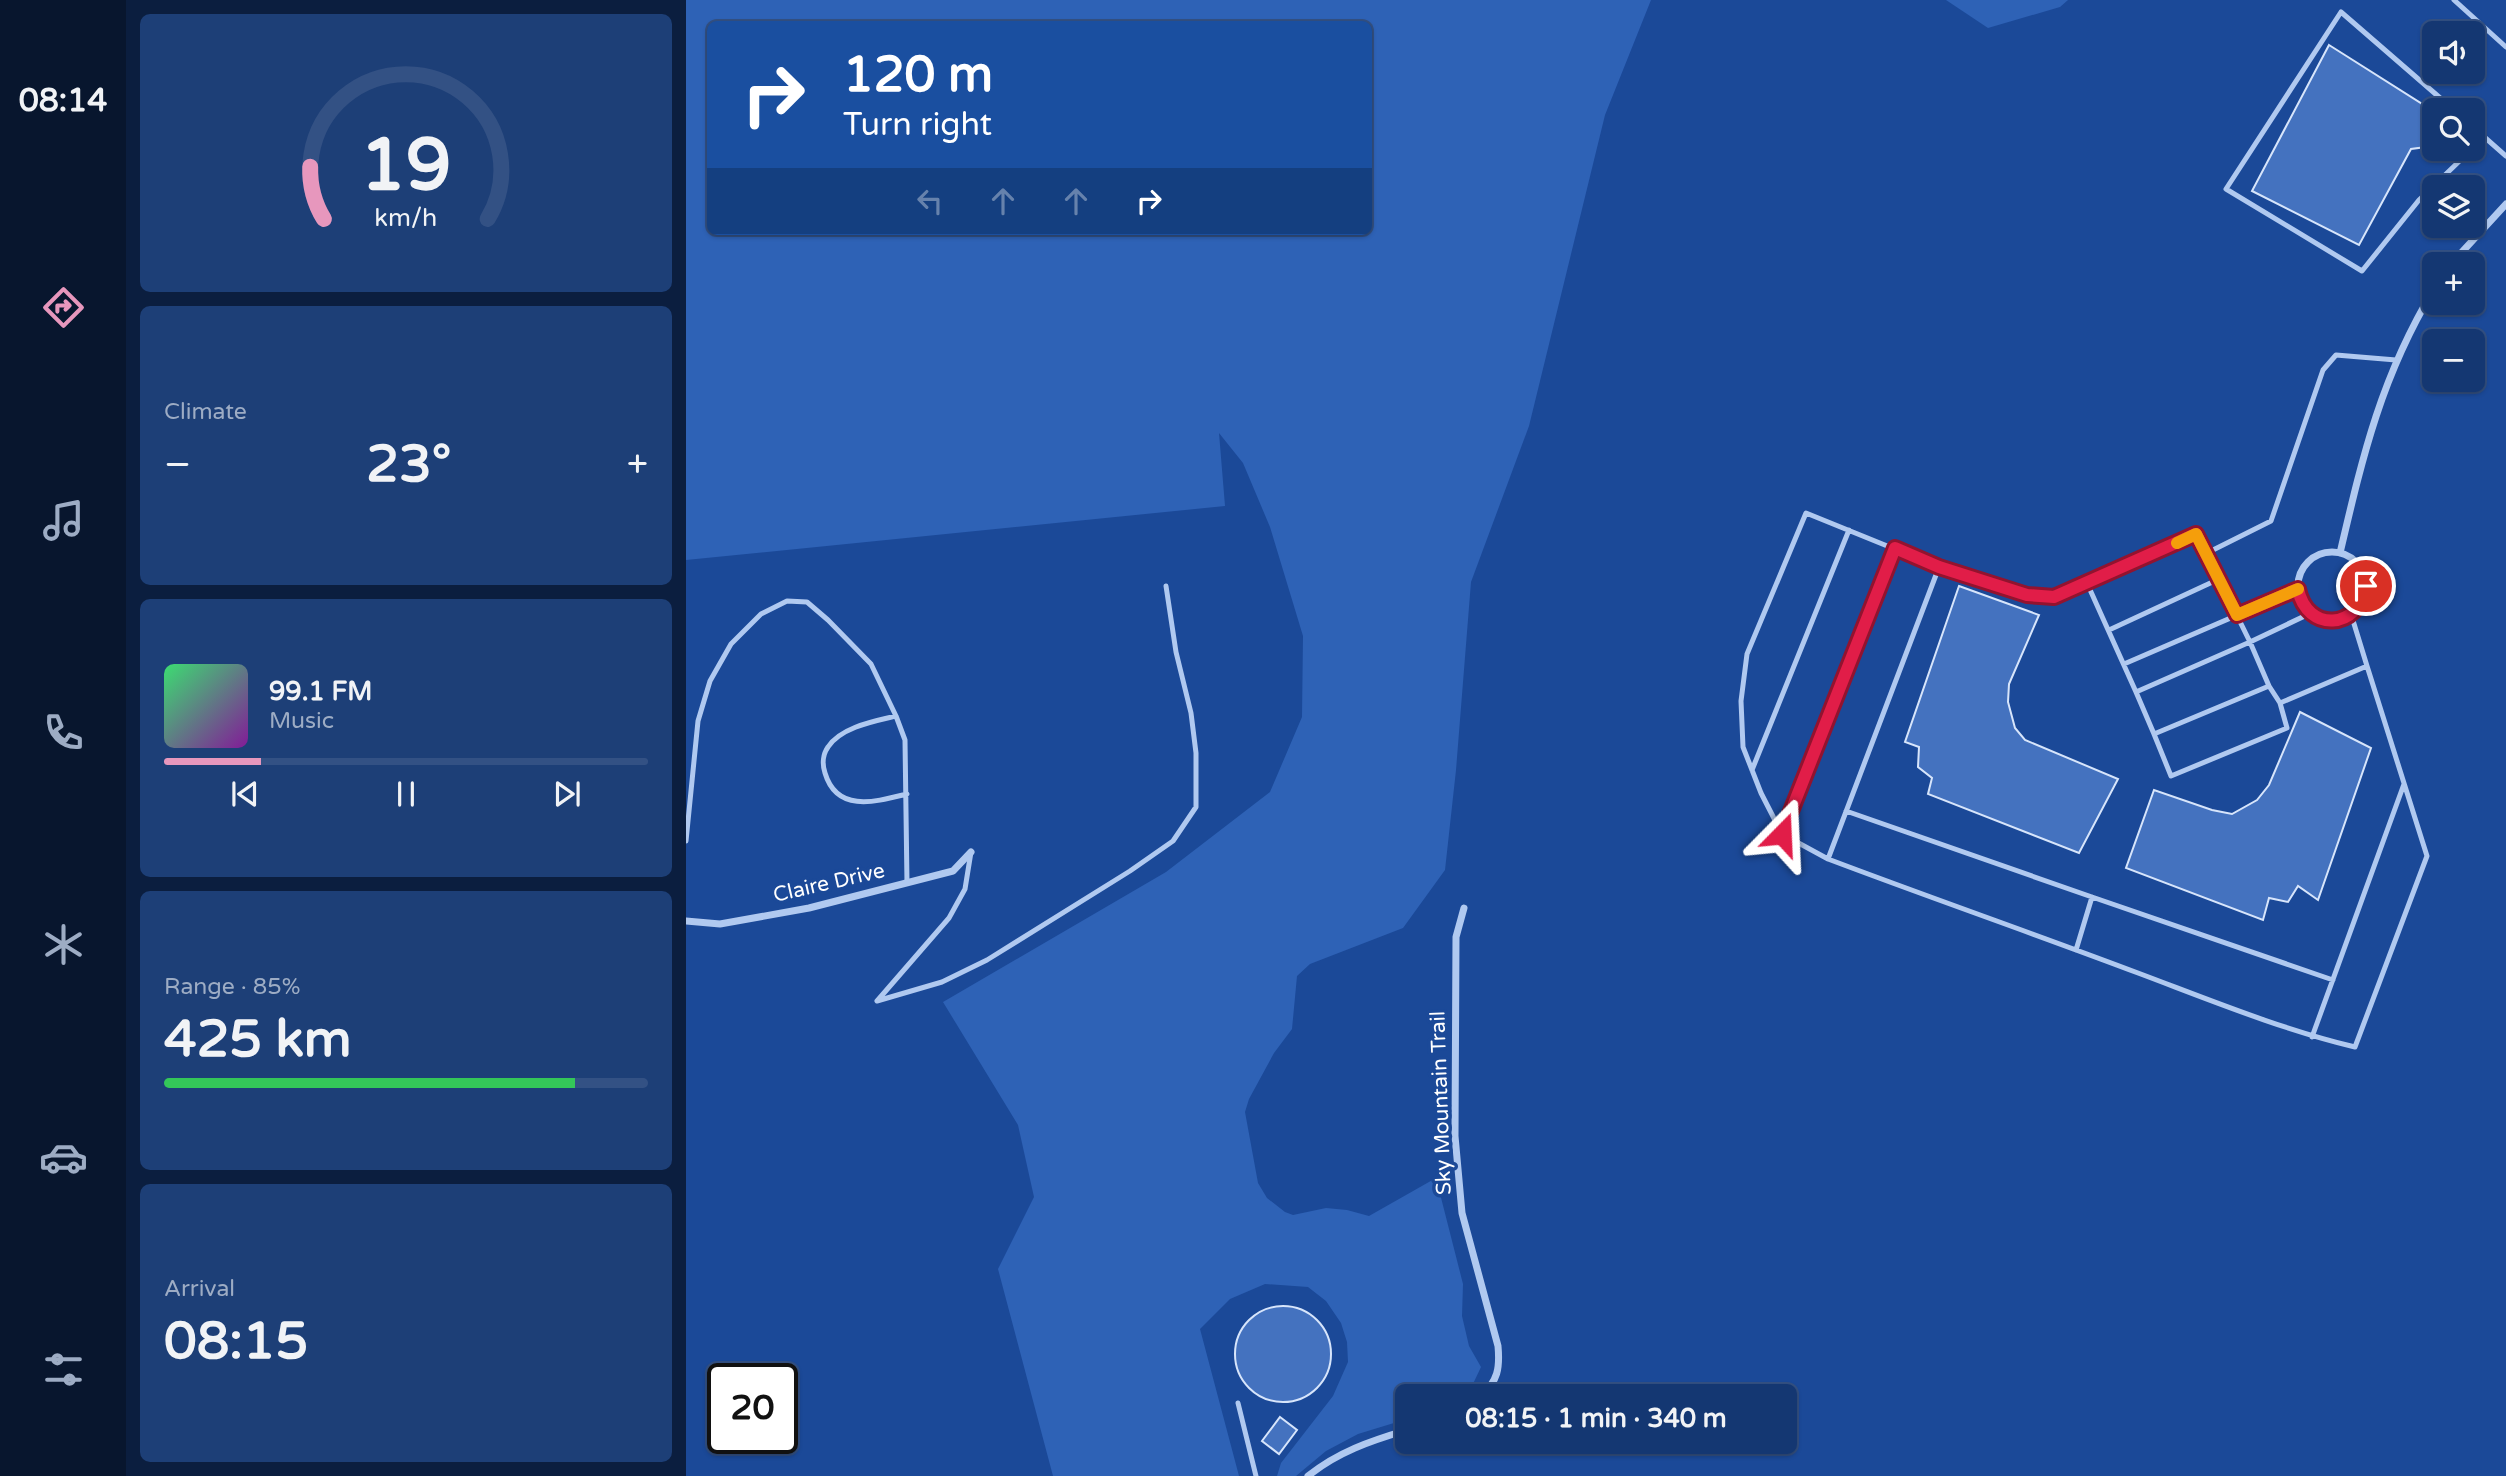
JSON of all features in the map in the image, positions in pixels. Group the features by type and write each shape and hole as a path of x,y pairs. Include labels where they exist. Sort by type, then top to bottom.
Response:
{"street":[{"path":"2462,252 2506,204"},
{"path":"2340,553 2375,412 2396,359 2422,311"},
{"path":"2340,553 2358,565 2366,586 2359,607 2351,614 2331,621 2311,613 2300,598 2298,589 2299,578 2310,560 2319,555 2340,553"},
{"name":"Claire Drive","path":"686,922 720,924 809,908 953,871 971,852"},
{"name":"Sky Mountain Trail","path":"1464,908 1456,937 1455,1136 1462,1213 1499,1346 1500,1367 1497,1378 1492,1384"},
{"path":"1308,1476 1338,1455 1395,1434"}],"lane":[{"path":"2455,0 2506,47"},
{"path":"2440,98 2341,12 2226,189 2362,271 2419,200 2460,161"},
{"path":"2485,138 2506,156"},
{"path":"2207,554 2271,521 2323,370 2336,355 2396,359"},
{"path":"2087,583 2171,776 2287,728 2280,704 2196,534 2054,597 2027,595 1939,567 1806,513 1747,653 1741,701 1744,747 1782,834 1828,859 2200,998 2312,1037 2355,1047 2427,856 2351,614"},
{"path":"1752,769 1849,530"},
{"path":"1782,834 1895,548"},
{"path":"1828,859 1939,567"},
{"path":"2109,630 2219,579"},
{"path":"971,852 965,889 949,918 877,1001 942,982 987,960 1173,841 1196,807 1196,753 1191,713 1176,652 1166,586"},
{"path":"2124,664 2298,589"},
{"path":"686,841 698,721 710,681 731,644 761,614 787,601 807,602 871,664 905,740 907,883"},
{"path":"2136,692 2311,613"},
{"path":"2280,704 2367,666"},
{"path":"2154,734 2269,686"},
{"path":"896,716 845,733 828,746 822,764 828,785 843,798 863,803 907,794"},
{"path":"2312,1037 2404,784"},
{"path":"1846,811 2333,980"},
{"path":"2076,950 2092,897"},
{"path":"1238,1404 1256,1476"}],"shaded area":[{"path":"686,0 1651,0 1605,115 1529,426 1471,582 1445,870 1403,928 1310,964 1297,976 1292,1029 1274,1053 1249,1099 1245,1112 1258,1183 1267,1198 1293,1215 1326,1208 1369,1216 1436,1178 1463,1284 1462,1316 1469,1346 1481,1367 1473,1384 1395,1384 1395,1423 1358,1434 1326,1451 1296,1476 1277,1476 1281,1463 1333,1396 1348,1362 1347,1342 1341,1323 1326,1301 1308,1287 1265,1284 1230,1299 1200,1329 1239,1476 1053,1476 998,1269 1034,1197 1018,1125 943,1002 1166,872 1270,792 1302,717 1303,636 1270,527 1243,463 1219,433 1225,506 686,560"},
{"path":"1946,0 2068,0 2060,7 1988,28"}],"building":[{"path":"2329,45 2422,104 2422,148 2411,149 2359,245 2252,191"},
{"path":"1959,586 2039,615 2009,684 2008,702 2015,728 2025,740 2118,779 2079,853 1928,794 1932,778 1918,767 1919,747 1905,742"},
{"path":"2300,712 2371,748 2318,900 2298,886 2288,902 2269,898 2263,920 2126,868 2154,790 2232,814 2257,800 2269,785"},
{"path":"1283,1306 1302,1309 1317,1320 1328,1335 1331,1354 1328,1373 1317,1388 1302,1399 1283,1402 1264,1399 1249,1388 1238,1373 1235,1354 1238,1335 1249,1320 1264,1309"},
{"path":"1280,1417 1297,1430 1279,1454 1262,1441"}],"slow traffic":[{"path":"2177,543 2196,534 2237,615 2298,589"}],"route":[{"path":"1782,834 1895,548 1939,567 2027,595 2054,597 2196,534 2237,615 2298,589 2304,606 2311,613 2331,621 2342,619 2359,607 2366,586"}]}
